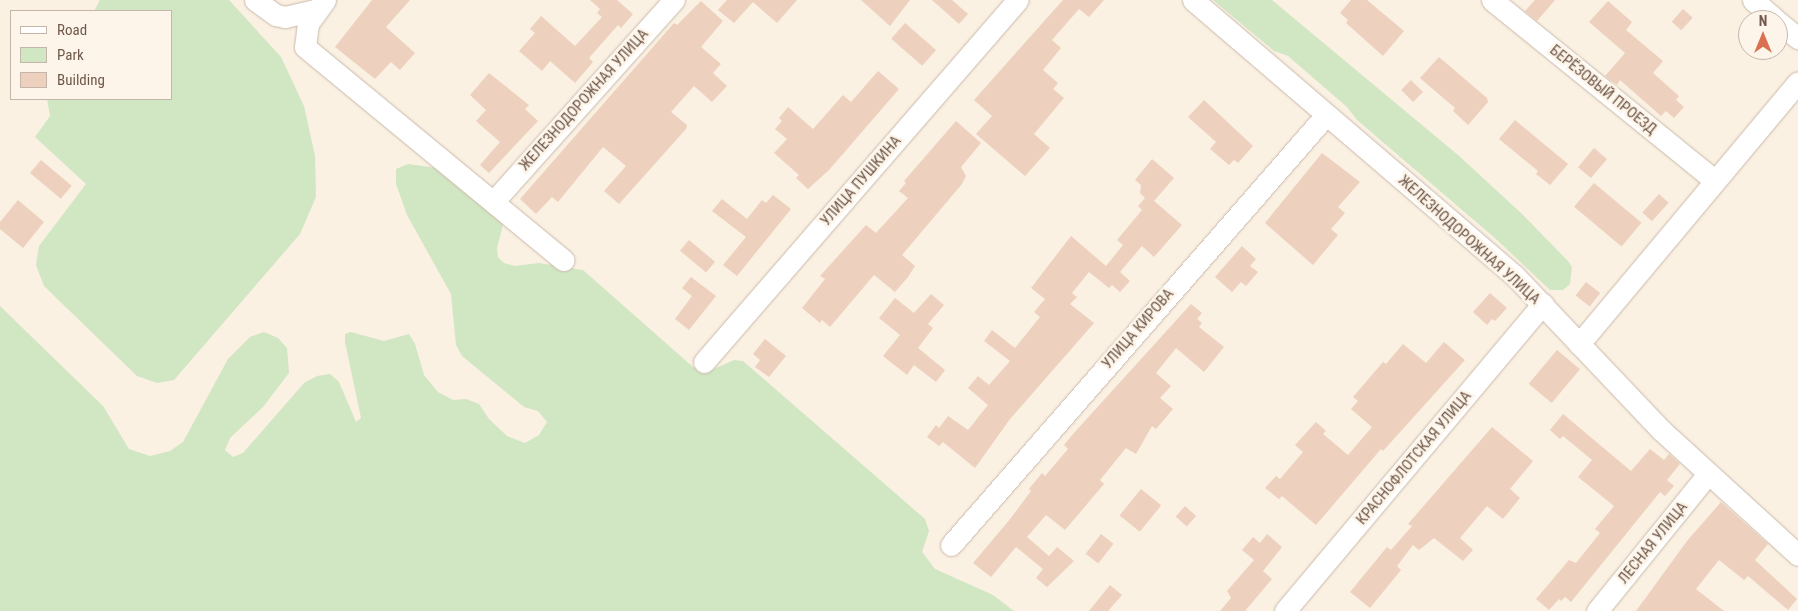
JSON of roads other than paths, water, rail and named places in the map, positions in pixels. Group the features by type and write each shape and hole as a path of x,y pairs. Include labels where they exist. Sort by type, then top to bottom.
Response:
{"street":[{"path":"255,0 276,15 285,17 320,5"},
{"name":"ЖЕЛЕЗНОДОРОЖНАЯ УЛИЦА","path":"494,201 674,0"},
{"name":"УЛИЦА ПУШКИНА","path":"704,362 1018,0"},
{"name":"ЖЕЛЕЗНОДОРОЖНАЯ УЛИЦА","path":"1193,0 1492,256 1543,304 1578,344 1708,474 1798,555"},
{"name":"БЕРЁЗОВЫЙ ПРОЕЗД","path":"1492,0 1714,180"},
{"path":"1753,0 1764,10"},
{"path":"320,5 308,23 305,47 494,201 563,260"},
{"path":"1788,30 1798,38"},
{"path":"1578,344 1798,82"},
{"name":"УЛИЦА КИРОВА","path":"951,545 1326,115"},
{"name":"КРАСНОФЛОТСКАЯ УЛИЦА","path":"1285,611 1543,304"},
{"name":"ЛЕСНАЯ УЛИЦА","path":"1597,611 1708,474"}]}
